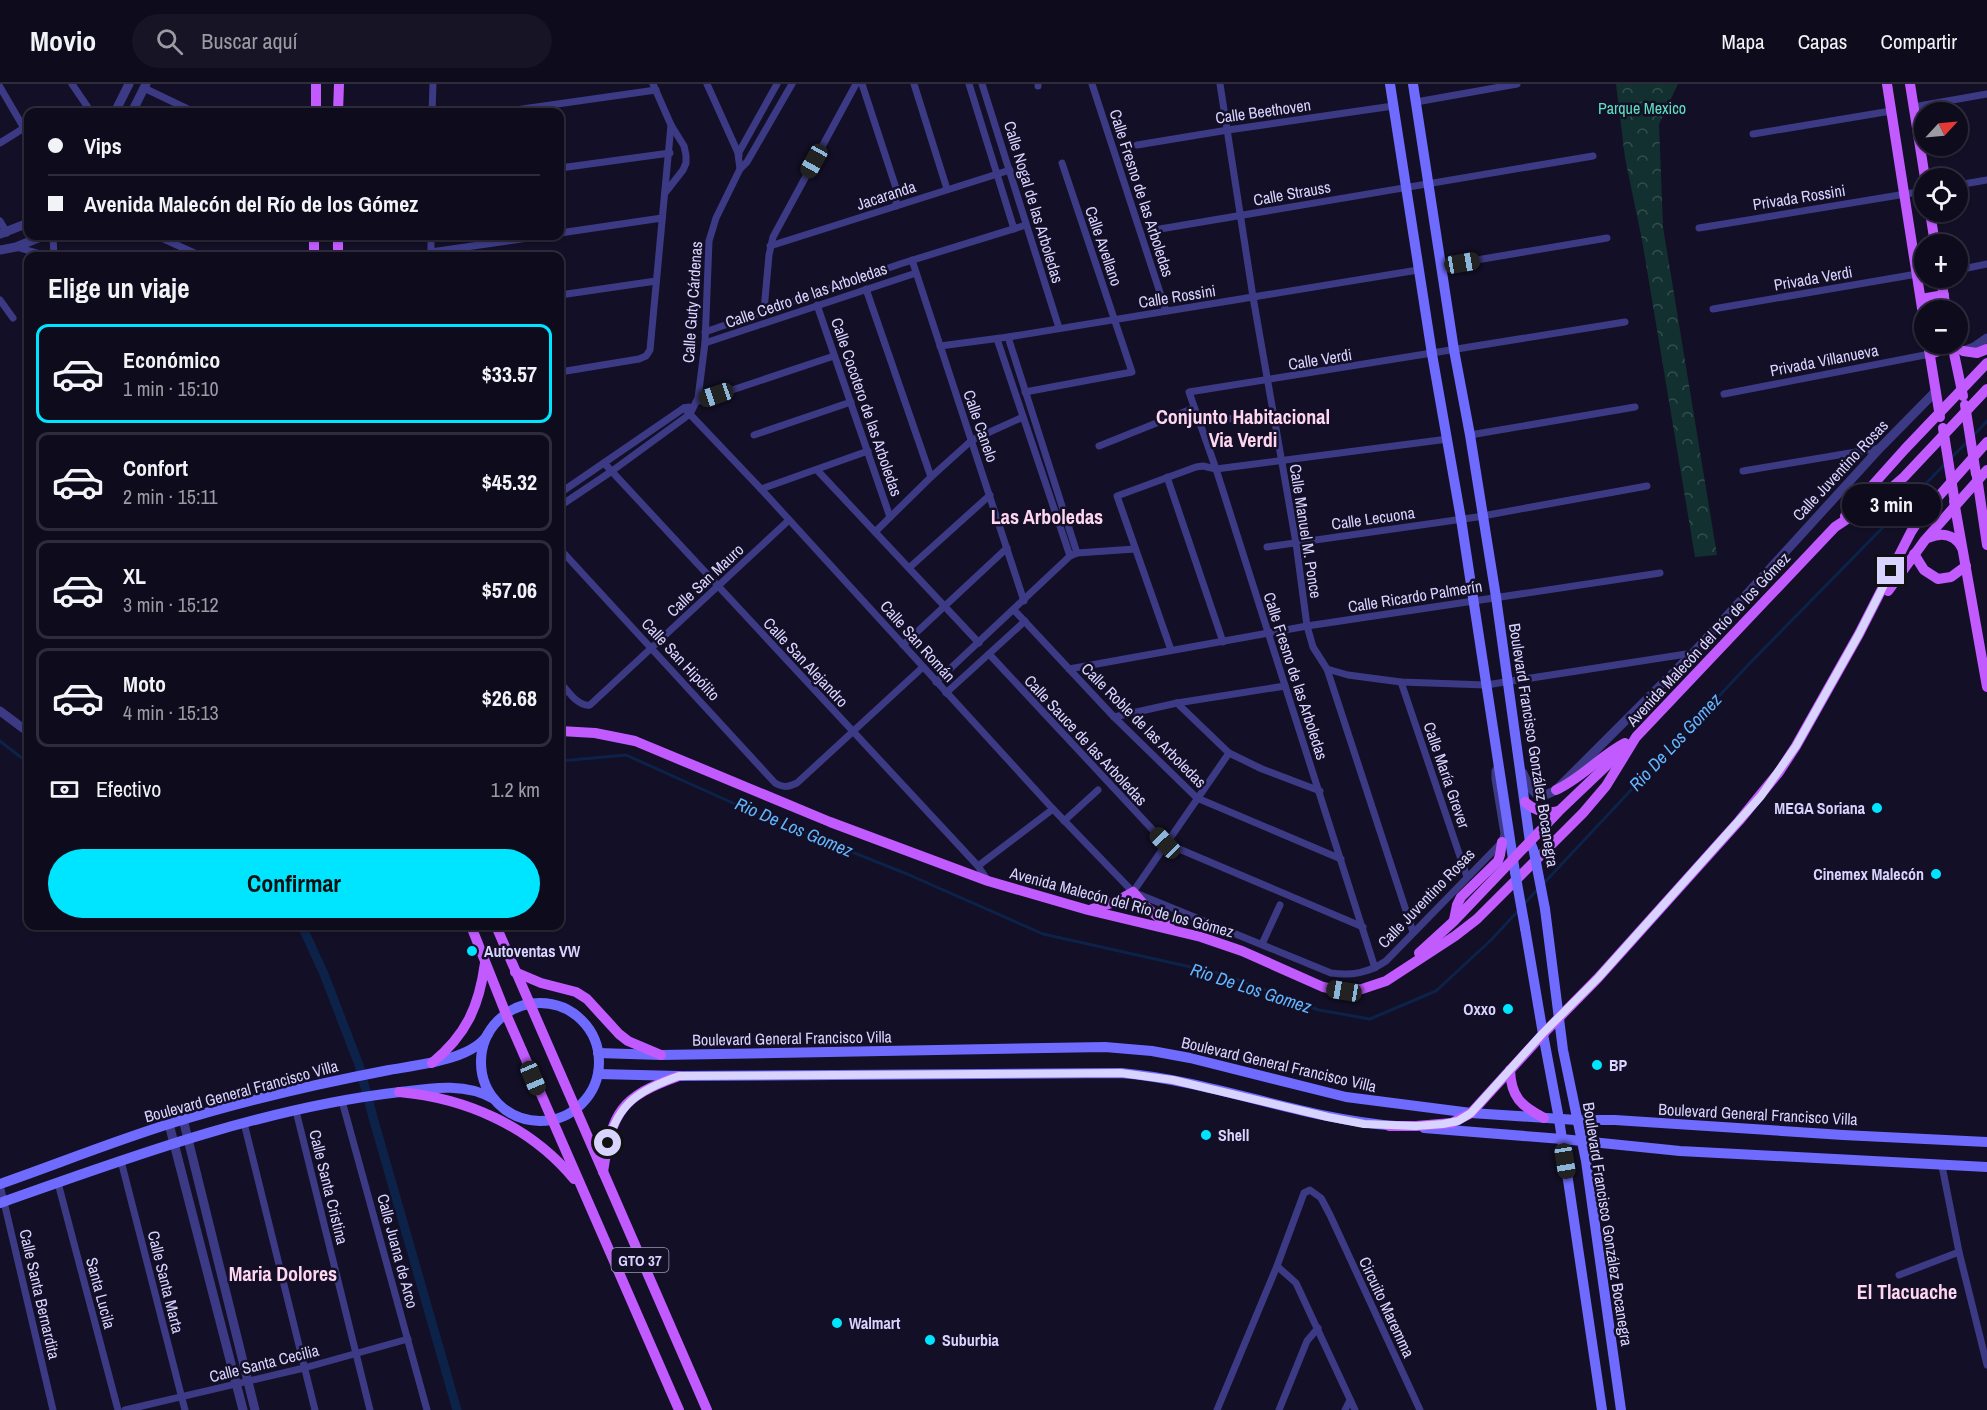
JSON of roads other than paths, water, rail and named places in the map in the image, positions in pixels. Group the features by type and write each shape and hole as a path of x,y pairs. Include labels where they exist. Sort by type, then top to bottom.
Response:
{"main road":[{"path":"316,84 316,108"},
{"path":"338,108 339,84"},
{"name":"Boulevard Francisco González Bocanegra","path":"1390,84 1418,270 1461,519 1515,872 1542,1034 1559,1119 1602,1410"},
{"name":"Boulevard Francisco González Bocanegra","path":"1413,84 1454,350 1496,597 1532,847 1545,909 1558,1017 1586,1161 1621,1410"},
{"path":"1887,84 1914,256"},
{"path":"1910,84 1923,168"},
{"path":"1919,288 1921,299 1944,295"},
{"path":"1943,288 1945,300"},
{"path":"1968,351 1977,353 1987,349"},
{"path":"1930,354 1987,687"},
{"path":"1954,354 1982,476 1982,510 1987,545"},
{"path":"1835,527 1987,363"},
{"name":"Avenida Malecón del Río de los Gómez","path":"564,731 595,733 635,741 830,822 988,881 1088,910 1172,929 1242,951 1323,987 1344,991 1376,986 1465,929 1500,896 1596,798 1636,737 1835,527 1883,495 1904,477 1987,389"},
{"path":"1389,1126 1452,1123 1471,1113 1542,1034 1598,978 1761,796 1796,746 1859,634 1911,532 1922,515 1987,442"},
{"path":"1859,634 1924,540 1955,501 1982,476"},
{"path":"1924,540 1947,535 1959,542 1964,551"},
{"path":"1914,554 1924,570 1938,579 1950,577 1966,566"},
{"path":"1556,790 1577,778 1609,751 1636,737"},
{"path":"1399,972 1454,921 1513,859 1532,847 1559,811 1636,737"},
{"path":"1525,802 1540,812 1559,811"},
{"path":"1454,921 1459,900 1494,867 1500,855 1502,842"},
{"path":"1088,910 1106,906 1133,892 1152,913 1172,929"},
{"name":"GTO 37","path":"473,930 552,1121 679,1410"},
{"name":"GTO 37","path":"498,930 707,1410"},
{"path":"432,1063 456,1040 467,1024 480,992 486,963"},
{"path":"515,972 541,983 576,992 587,999 628,1041 637,1047 661,1055"},
{"path":"488,1034 482,1052 482,1072 488,1091 505,1110 520,1118 536,1122 552,1121 575,1110 588,1098 598,1074 598,1053 591,1032 577,1016 558,1006 543,1003 529,1004 506,1014"},
{"name":"Boulevard General Francisco Villa","path":"0,1184 183,1119 346,1078 432,1063 452,1057 483,1043 496,1023 506,1014"},
{"name":"Boulevard General Francisco Villa","path":"598,1053 661,1055 1105,1047 1152,1051 1190,1058 1346,1097 1471,1113 1987,1142"},
{"path":"1510,1070 1511,1088 1519,1100 1527,1108 1544,1118"},
{"path":"598,1074 679,1076 1121,1073 1173,1080 1345,1121 1389,1126 1562,1139 1680,1151 1987,1167"},
{"path":"603,1172 610,1132 628,1102 644,1091 679,1076"},
{"name":"Boulevard General Francisco Villa","path":"2,1202 188,1138 347,1100 430,1088 451,1088 482,1094 494,1099"},
{"path":"399,1092 432,1096 463,1104 508,1124 548,1152 581,1187"},
{"path":"1586,1161 1604,1143"}],"street":[{"path":"72,84 89,108"},
{"path":"118,108 129,84"},
{"path":"432,108 433,84"},
{"path":"707,84 738,154 740,169"},
{"path":"738,154 777,84"},
{"name":"Calle Guty Cárdenas","path":"564,503 690,414 695,404 705,343 711,229 740,169 747,162 792,84"},
{"path":"764,310 770,246 856,84"},
{"path":"862,84 896,188 896,206"},
{"path":"914,84 947,189"},
{"name":"Calle Nogal de las Arboledas","path":"969,84 1014,229"},
{"name":"Calle Nogal de las Arboledas","path":"982,84 1059,328"},
{"name":"Calle Fresno de las Arboledas","path":"1092,84 1166,310"},
{"name":"Calle Manuel M. Ponce","path":"1220,84 1253,297 1296,543 1307,626 1313,646 1327,669 1413,932"},
{"path":"1416,102 1517,84"},
{"path":"134,108 145,86 186,108"},
{"path":"0,87 24,128 0,143"},
{"path":"526,108 655,87 671,125 684,146 686,163 664,195"},
{"path":"1913,107 1987,94"},
{"name":"Calle Beethoven","path":"1137,145 1393,106"},
{"path":"1753,134 1891,111"},
{"path":"564,371 639,359 646,357 650,350 671,125"},
{"path":"564,167 670,153"},
{"path":"738,154 747,162"},
{"name":"Calle Strauss","path":"1160,229 1593,156"},
{"name":"Calle Avellano","path":"1025,392 1132,372 1062,163"},
{"name":"Jacaranda","path":"770,246 1010,170"},
{"path":"1968,183 1987,180"},
{"path":"1904,194 1914,192"},
{"name":"Privada Rossini","path":"1699,228 1904,194"},
{"path":"564,232 662,218"},
{"path":"0,221 3,233 24,225"},
{"name":"Calle Cedro de las Arboledas","path":"705,332 912,260 1026,225"},
{"path":"1441,266 1607,237"},
{"path":"0,250 33,240"},
{"path":"166,240 192,252"},
{"path":"443,252 518,240"},
{"path":"16,247 34,252"},
{"name":"Calle Canelo","path":"912,260 1024,601"},
{"path":"1968,268 1987,264"},
{"name":"Calle Rossini","path":"940,346 997,339 1418,270"},
{"name":"Calle Cedro de las Arboledas","path":"705,343 916,273"},
{"name":"Privada Verdi","path":"1713,309 1914,275"},
{"path":"564,294 656,281"},
{"path":"866,289 931,477"},
{"path":"0,300 13,318"},
{"name":"Calle Cocotero de las Arboledas","path":"817,305 890,517"},
{"path":"1454,350 1624,322"},
{"path":"1008,337 1074,554"},
{"path":"1968,347 1974,347 1987,338"},
{"path":"997,339 1023,417 1074,554"},
{"name":"Calle Verdi","path":"1189,392 1454,350"},
{"name":"Privada Villanueva","path":"1724,393 1914,352"},
{"path":"564,490 684,408 834,356"},
{"name":"Calle Juventino Rosas","path":"1556,790 1693,653 1880,448 1936,391"},
{"name":"Calle Fresno de las Arboledas","path":"1189,392 1320,791 1375,968"},
{"path":"754,435 850,402"},
{"path":"1470,435 1635,407"},
{"name":"Calle San Román","path":"684,408 761,489 1053,809 1133,892"},
{"path":"1099,446 1194,408"},
{"path":"1228,419 1274,414"},
{"path":"875,532 972,440 1023,417"},
{"path":"1171,650 1117,496 1196,467 1216,469 1448,439"},
{"path":"1743,471 1880,448"},
{"path":"761,489 868,451"},
{"name":"Calle San Alejandro","path":"604,463 978,866 988,881"},
{"path":"817,470 979,643"},
{"path":"1167,477 1223,642"},
{"name":"Calle Lecuona","path":"1267,547 1483,516 1647,486"},
{"path":"909,568 990,495"},
{"name":"Calle San Mauro","path":"564,686 580,704 590,705 789,520"},
{"path":"903,645 1007,548"},
{"path":"936,682 1074,554 1135,549"},
{"name":"Calle San Hipólito","path":"564,553 775,783 783,787 790,787 797,783 853,732"},
{"name":"Calle Ricardo Palmerín","path":"1069,669 1307,626 1660,573"},
{"name":"Calle Roble de las Arboledas","path":"1014,610 1114,717 1197,798 1341,859"},
{"path":"946,693 1025,621"},
{"path":"1327,669 1348,675 1401,682 1486,685 1693,653"},
{"name":"Calle Sauce de las Arboledas","path":"989,654 1165,843 1363,927"},
{"path":"853,732 923,667"},
{"name":"Calle María Grever","path":"1401,682 1467,877"},
{"path":"1114,717 1178,703 1285,686"},
{"path":"1178,703 1229,753 1262,769 1320,791"},
{"path":"0,711 24,729"},
{"path":"1133,892 1229,753"},
{"name":"Boulevard Francisco González Bocanegra","path":"1499,763 1495,771 1495,779 1504,834 1502,842"},
{"path":"1519,765 1530,789 1535,794 1542,796 1556,790"},
{"path":"1064,820 1098,790"},
{"path":"978,866 1053,809"},
{"name":"Calle Juventino Rosas","path":"1133,892 1331,973 1360,974 1386,962 1502,842"},
{"path":"1262,944 1280,905"},
{"name":"Calle Juana de Arco","path":"347,1100 427,1410"},
{"name":"Calle Santa Cristina","path":"296,1111 370,1410"},
{"path":"183,1119 255,1410"},
{"path":"244,1123 315,1410"},
{"path":"169,1124 243,1410"},
{"name":"Calle Santa Marta","path":"121,1161 185,1410"},
{"path":"1942,1166 1959,1252 1987,1365"},
{"name":"Santa Lucila","path":"58,1183 118,1410"},
{"name":"Calle Santa Bernardita","path":"0,1184 2,1202 53,1410"},
{"name":"Circuito Maremma","path":"1276,1266 1304,1193 1310,1190 1321,1197 1420,1410"},
{"path":"1899,1275 1959,1252"},
{"path":"1217,1410 1276,1266 1296,1282 1355,1410"},
{"path":"1279,1410 1307,1341 1318,1328"},
{"name":"Calle Santa Cecilia","path":"125,1410 304,1368 408,1339"},
{"path":"1345,1410 1350,1400"}],"waterway":[{"name":"Rio De Los Gomez","path":"1974,435 1987,421"},
{"name":"Rio De Los Gomez","path":"1950,459 1967,442"},
{"name":"Rio De Los Gomez","path":"1544,883 1749,664 1946,463"},
{"name":"Rio De Los Gomez","path":"0,741 24,760"},
{"name":"Rio De Los Gomez","path":"564,761 626,755 755,813 907,874 1043,934 1222,974 1319,1010 1370,1019 1436,991 1491,940 1519,910"},
{"name":"Rio De Los Gomez","path":"1523,905 1537,890"},
{"path":"304,930 324,974 359,1065 457,1410"}],"place":[{"name":"MEGA Soriana","path":"1877,808"},
{"name":"Cinemex Malecón","path":"1936,874"},
{"name":"Autoventas VW","path":"472,951"},
{"name":"Oxxo","path":"1508,1009"},
{"name":"BP","path":"1597,1065"},
{"name":"Shell","path":"1206,1135"},
{"name":"Walmart","path":"837,1323"},
{"name":"Suburbia","path":"930,1340"}],"district":[{"name":"Conjunto Habitacional Via Verdi","path":"1243,428"},
{"name":"Las Arboledas","path":"1047,516"},
{"name":"Maria Dolores","path":"283,1273"},
{"name":"El Tlacuache","path":"1907,1291"}],"park label":[{"name":"Parque Mexico","path":"1642,108"}]}
